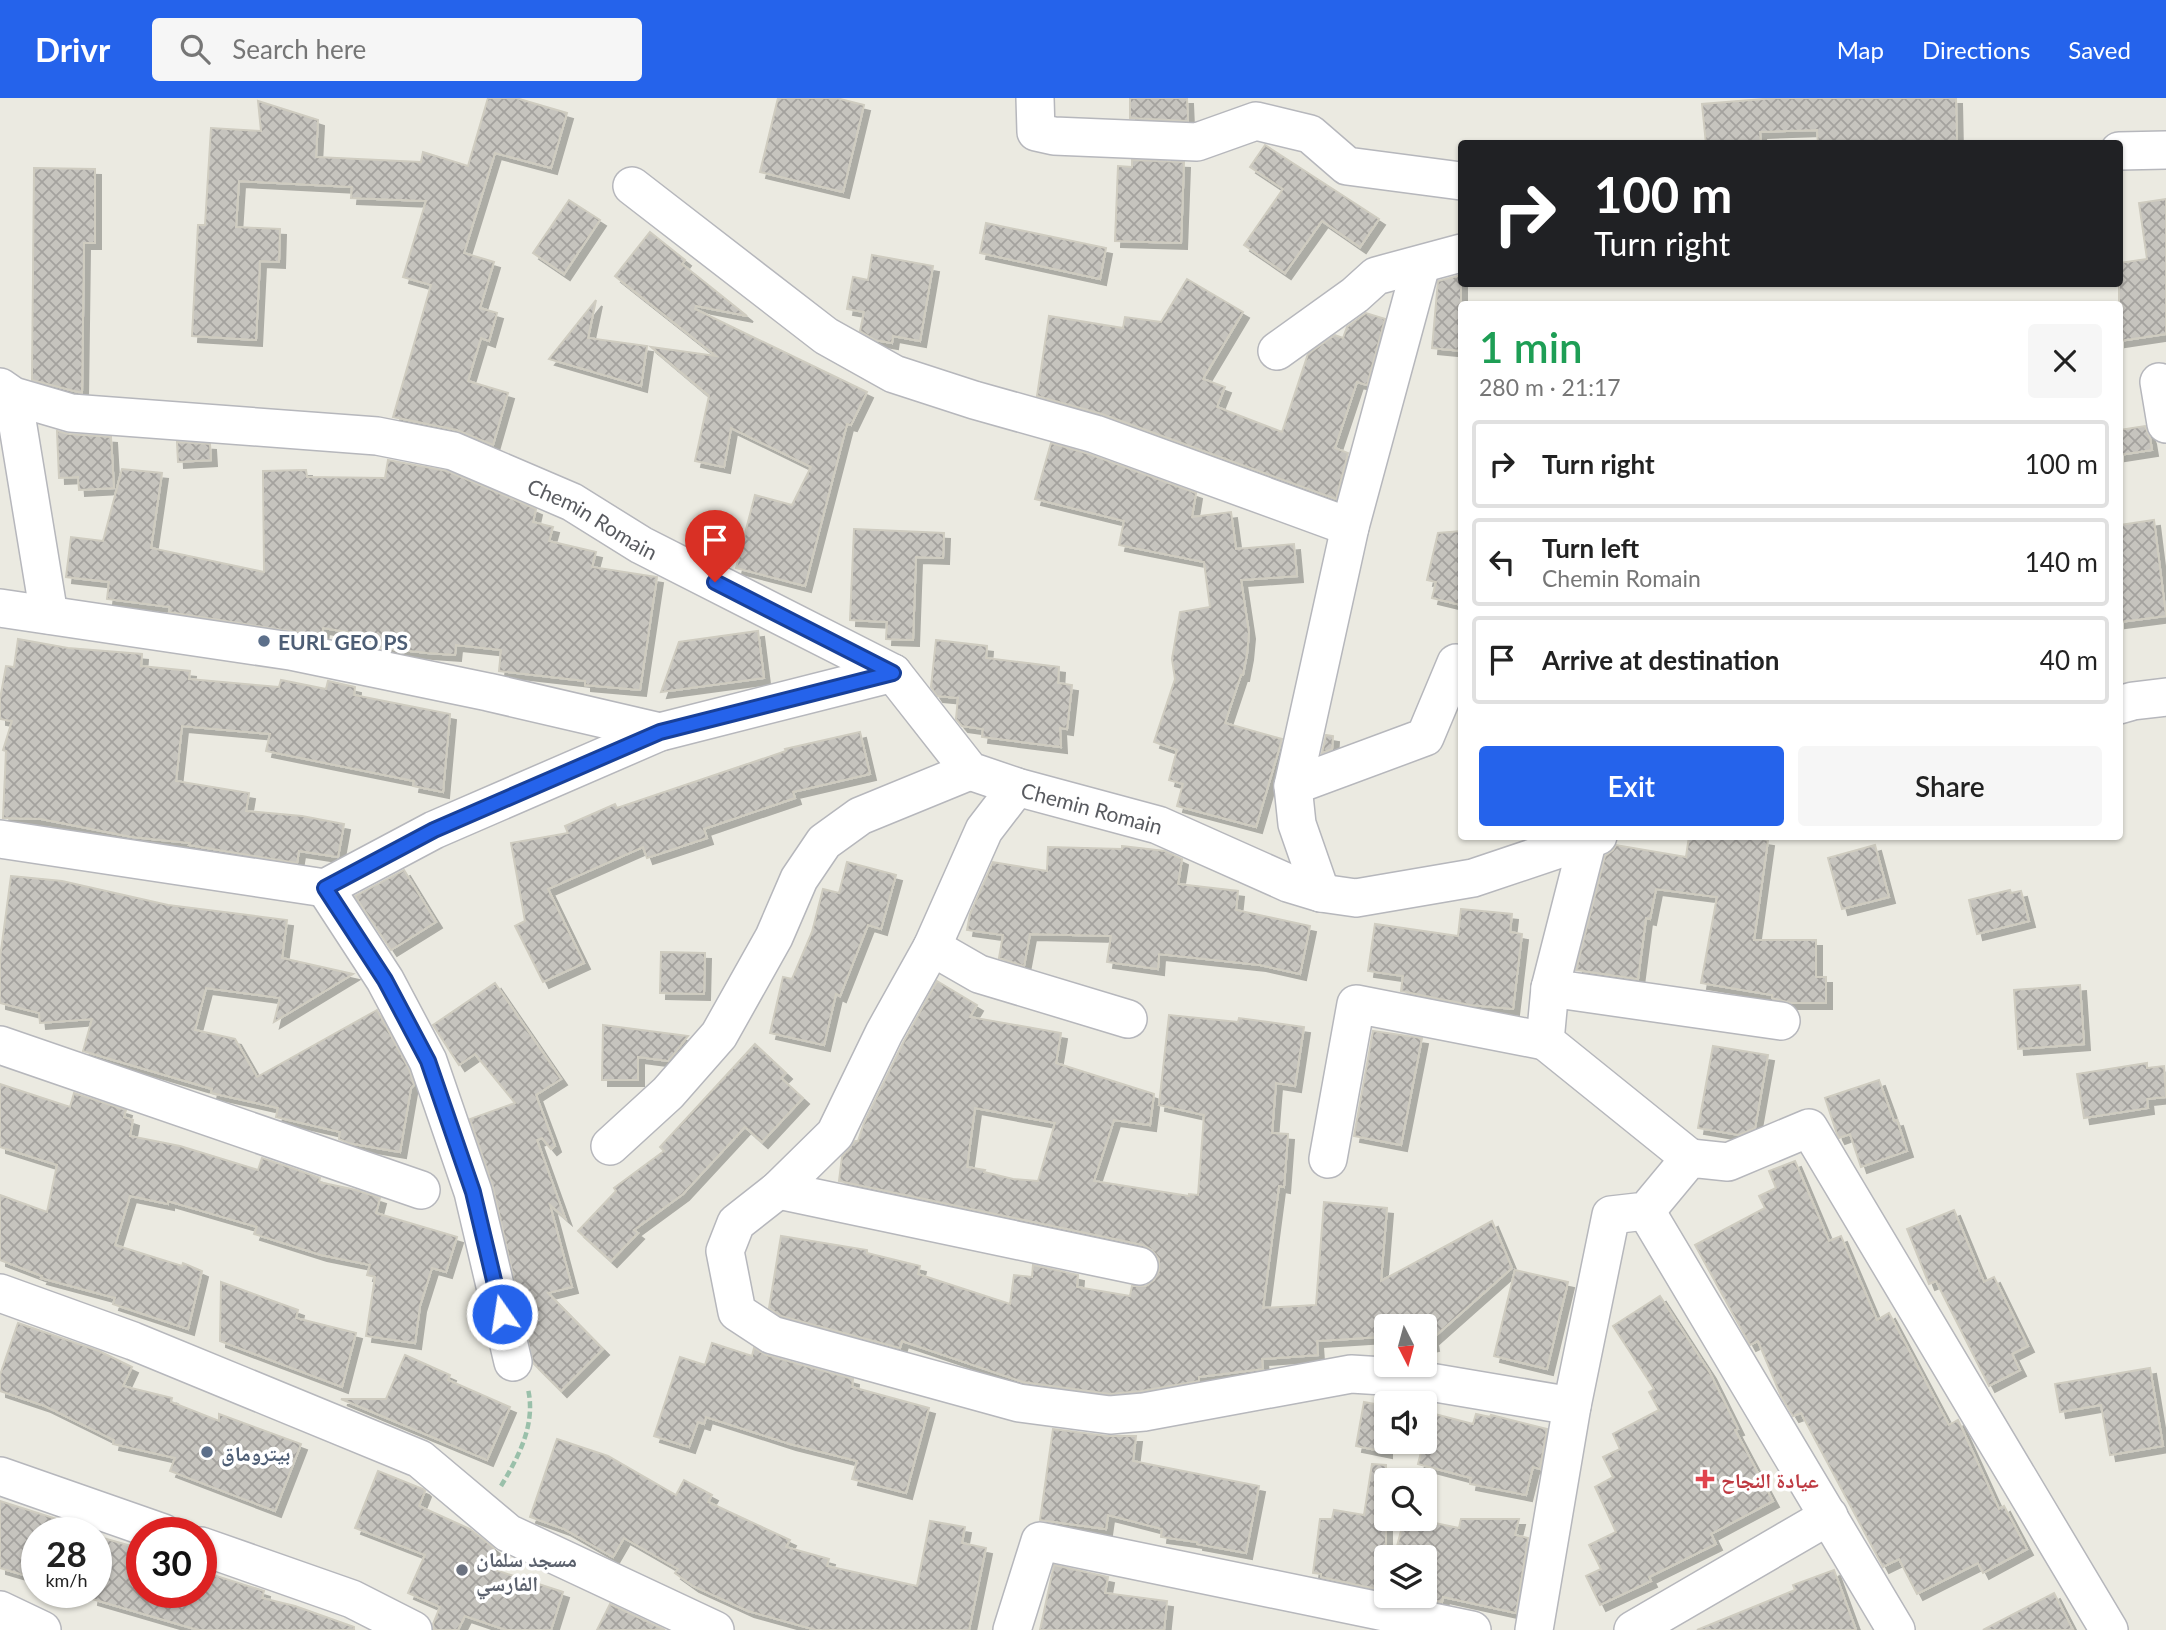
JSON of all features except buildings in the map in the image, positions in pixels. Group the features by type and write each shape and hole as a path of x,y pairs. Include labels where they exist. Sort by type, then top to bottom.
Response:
{"street":[{"path":"1035,98 1036,132 1054,136 1197,142 1255,121 1310,134 1347,166 1458,181"},
{"path":"2123,151 2166,150"},
{"path":"632,186 826,336 894,374 1095,434 1350,527"},
{"path":"1277,351 1355,295 1376,276 1458,254"},
{"path":"1321,893 1297,824 1293,786 1350,527 1421,265"},
{"path":"2159,382 2166,424"},
{"path":"7,392 49,615"},
{"name":"Chemin Romain","path":"7,392 71,413 377,436 453,451 572,502 641,545 893,673 970,771 1017,787 1158,824 1288,883 1321,893 1356,898 1473,878 1587,840"},
{"path":"0,608 290,651 488,692 660,732"},
{"path":"1293,786 1425,737 1456,663"},
{"path":"0,839 325,888 434,830 660,732 893,673"},
{"path":"2123,704 2166,697"},
{"path":"610,1146 668,1093 719,1035 774,937 799,879 824,842 860,816 970,771"},
{"path":"1017,787 984,830 932,947 884,1033 835,1134 778,1190 736,1223 725,1251 737,1312 772,1335 1019,1403 1110,1415 1144,1412 1351,1374 1400,1377 1573,1406"},
{"path":"1545,1041 1550,988 1592,840"},
{"path":"325,888 385,980 428,1061 473,1192 513,1362"},
{"path":"932,947 979,974 1128,1019"},
{"path":"1550,988 1781,1021"},
{"path":"1328,1159 1356,1004 1545,1041 1690,1158 1728,1162 1809,1128 2109,1630"},
{"path":"0,1045 421,1190"},
{"path":"1534,1630 1573,1406 1611,1215 1646,1211 1690,1158"},
{"path":"778,1190 1139,1266"},
{"path":"1646,1211 1896,1630"},
{"path":"0,1293 133,1341 420,1459 509,1533 715,1630"},
{"path":"0,1476 126,1520"},
{"path":"1633,1630 1829,1516"},
{"path":"1012,1630 1040,1541 1472,1630"},
{"path":"217,1552 352,1599 413,1630"},
{"path":"0,1610 36,1629"}],"path":[{"path":"485,1513 518,1457 531,1418 529,1391 513,1362"}],"place":[{"name":"EURL GEO PS","path":"264,641"},
{"name":"بيتروماق","path":"207,1452"},
{"name":"عيادة النجاح","path":"1705,1479"},
{"name":"مسجد سلمان الفارسي","path":"462,1570"}],"route":[{"path":"502,1314 473,1192 428,1061 385,980 325,888 434,830 660,732 893,673 715,582"}]}
